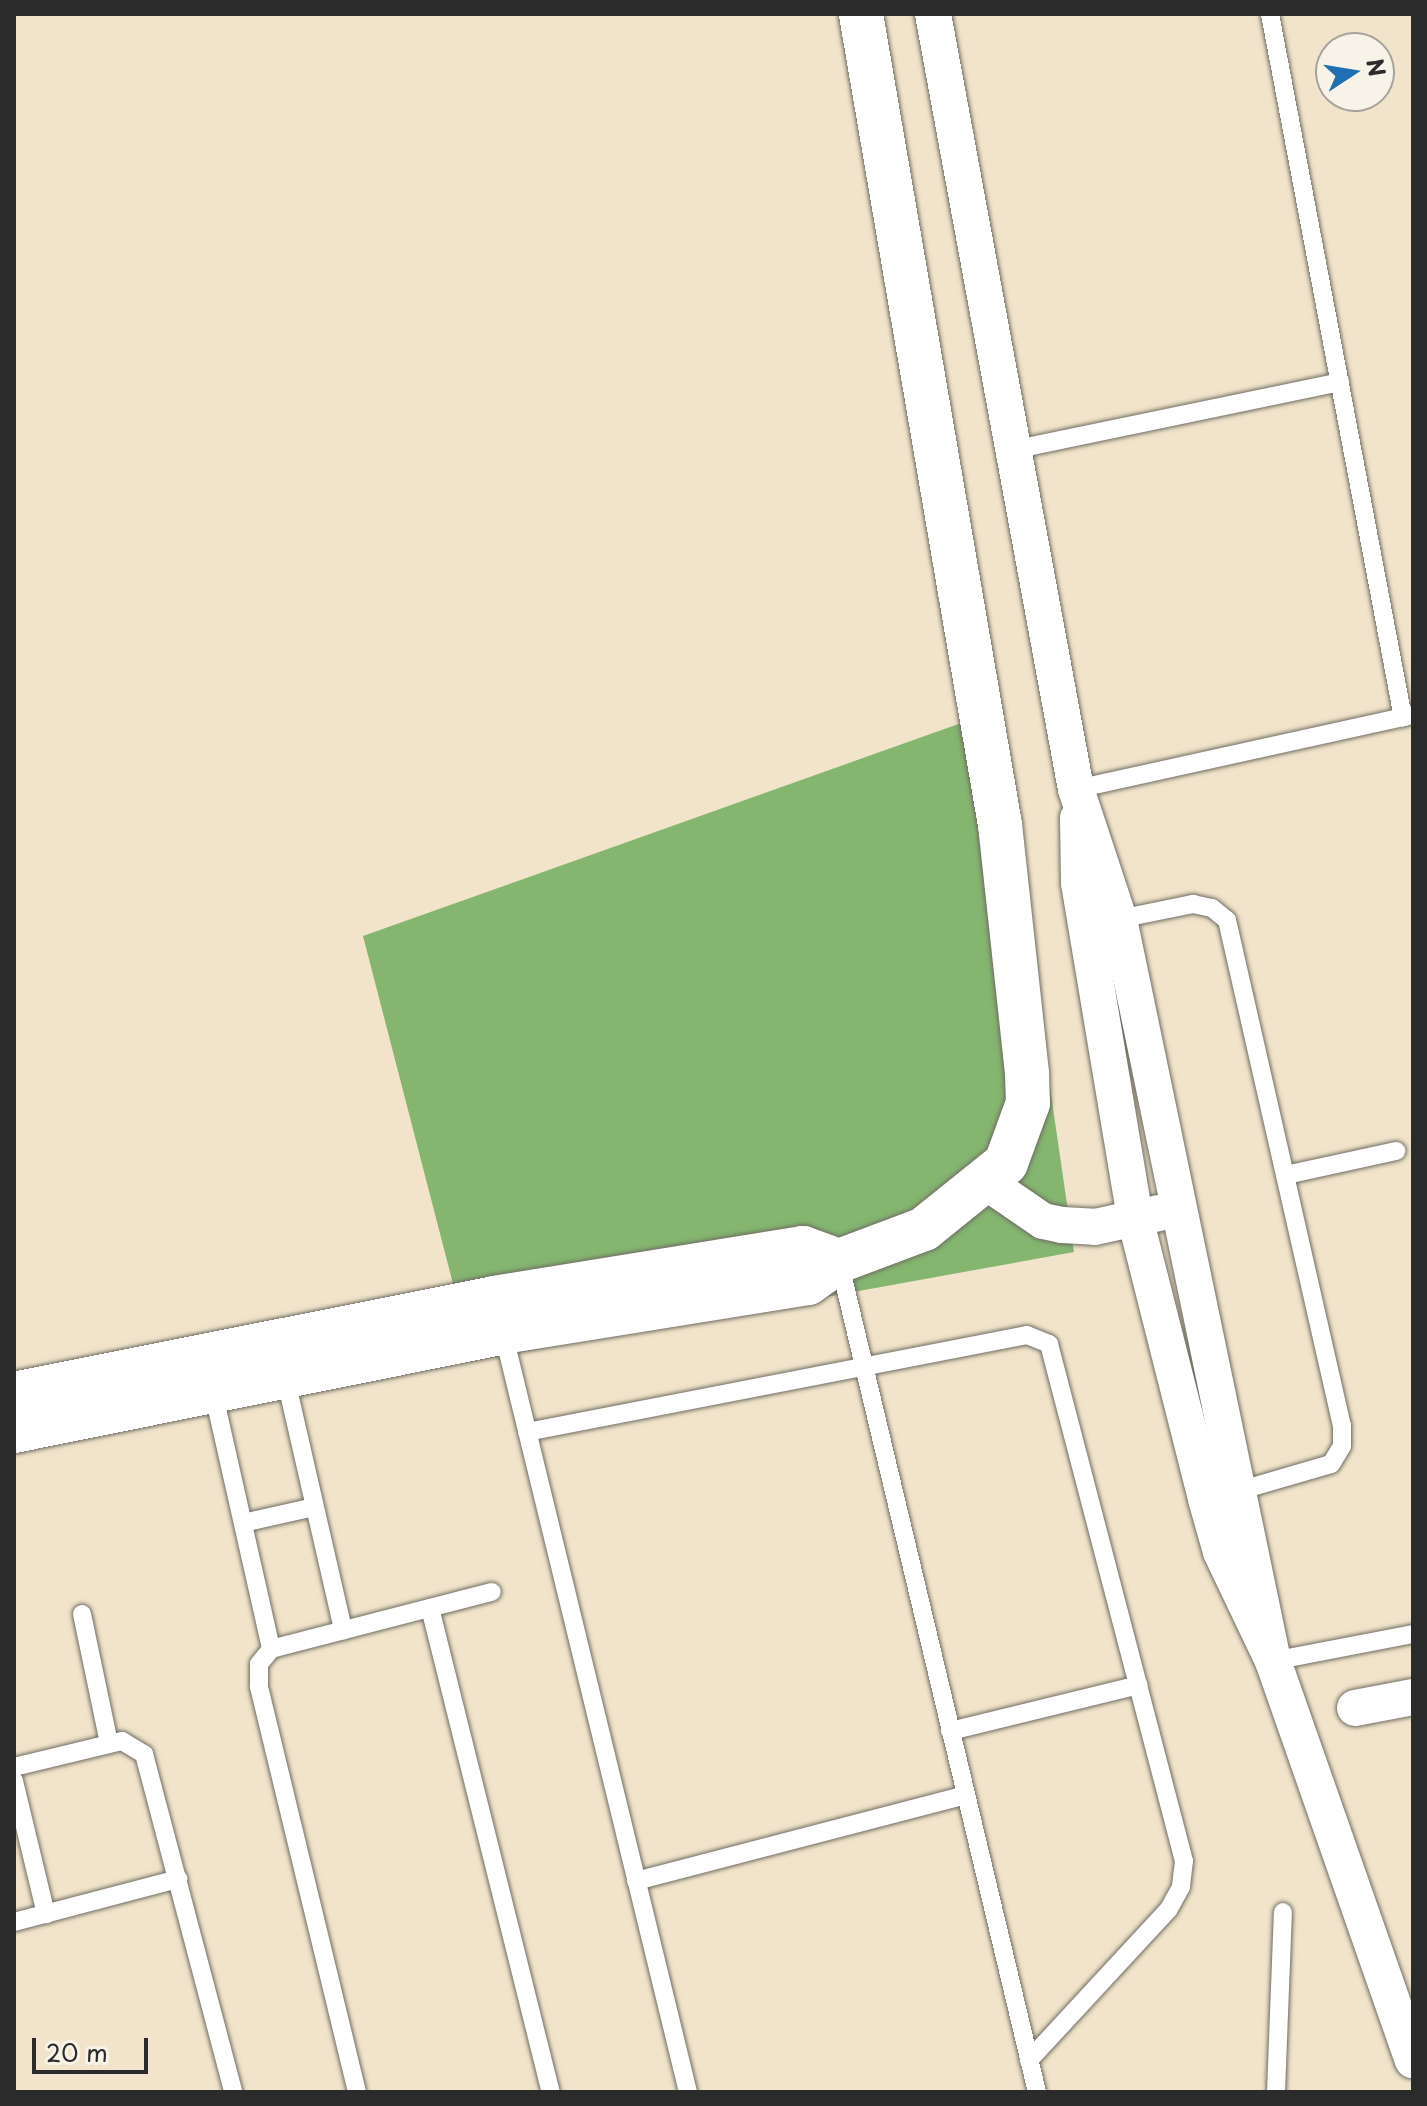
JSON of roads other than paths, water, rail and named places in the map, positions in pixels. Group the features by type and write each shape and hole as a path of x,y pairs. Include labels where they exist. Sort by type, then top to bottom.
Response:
{"main road":[{"path":"14,1431 209,1374 498,1315 808,1283 839,1261 924,1229 1006,1163 1020,1131 1027,1073 1000,825 861,14"},
{"path":"14,1394 209,1374 285,1376 498,1315"}],"street":[{"path":"933,14 1077,794 1076,842 1102,922 1180,1208 1222,1495 1221,1552 1273,1661 1413,2060"},
{"path":"1102,922 1135,1218 1222,1495"},
{"path":"986,1182 1052,1223 1095,1227 1180,1208"},
{"path":"1355,1708 1413,1697"}],"lane":[{"path":"1077,794 1408,716 1270,14"},
{"path":"1012,450 1340,382"},
{"path":"1102,922 1193,904 1212,908 1227,920 1286,1175 1342,1446 1331,1464 1313,1473 1222,1495"},
{"path":"1286,1175 1396,1151"},
{"path":"839,1261 1037,2092"},
{"path":"498,1315 688,2092"},
{"path":"527,1432 1027,1335 1049,1344 1184,1861 1181,1887 1168,1910 1029,2060"},
{"path":"209,1374 271,1649"},
{"path":"285,1376 343,1630"},
{"path":"243,1523 314,1507"},
{"path":"357,2092 259,1686 259,1664 271,1649 492,1592"},
{"path":"430,1608 551,2092"},
{"path":"82,1614 109,1743"},
{"path":"1273,1661 1413,1634"},
{"path":"950,1731 1138,1685"},
{"path":"14,1767 109,1743 134,1745 144,1754 233,2092"},
{"path":"14,1781 46,1914"},
{"path":"636,1881 966,1795"},
{"path":"14,1922 178,1879"},
{"path":"1276,2092 1283,1912"}]}
